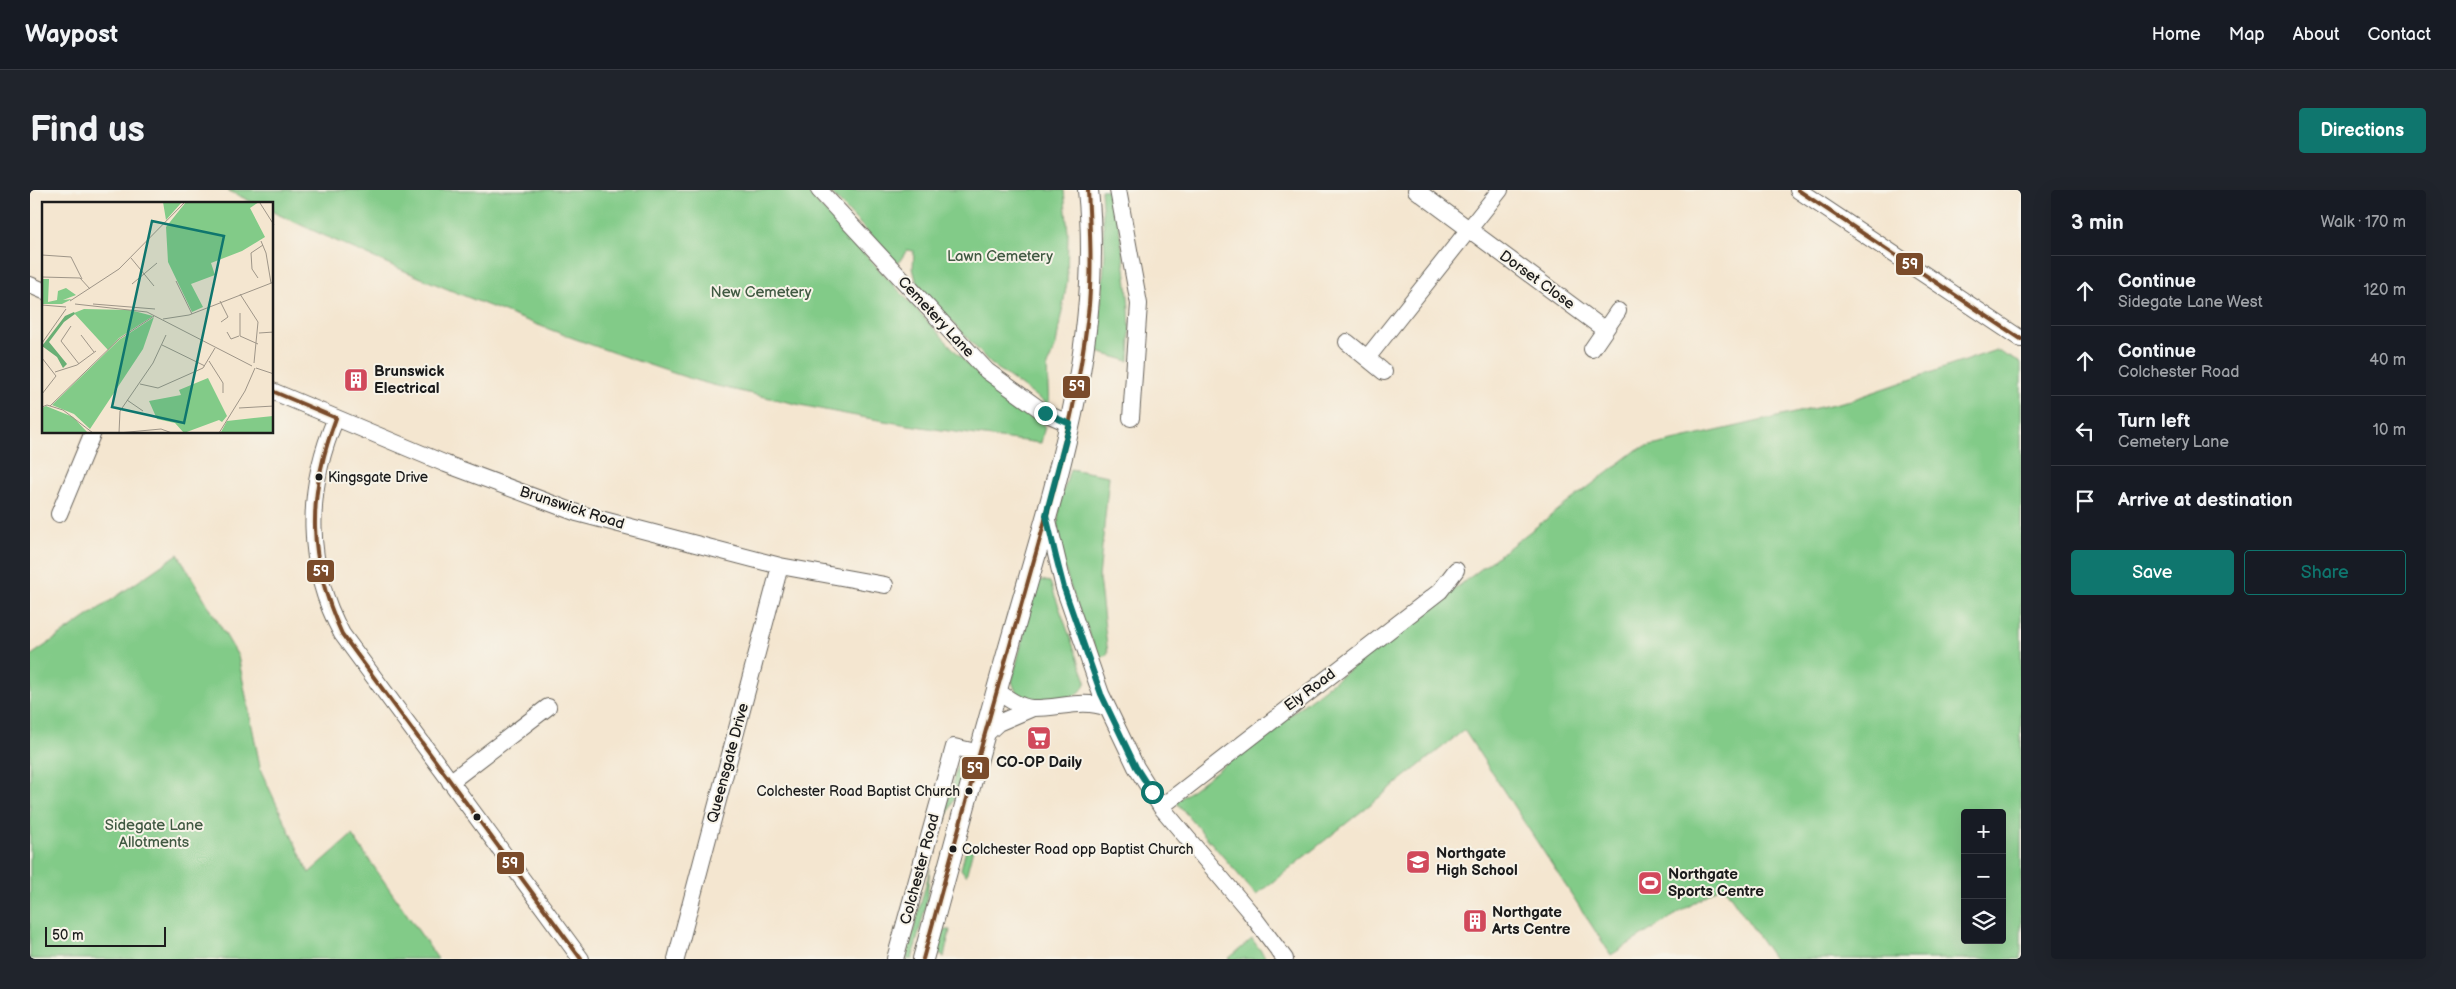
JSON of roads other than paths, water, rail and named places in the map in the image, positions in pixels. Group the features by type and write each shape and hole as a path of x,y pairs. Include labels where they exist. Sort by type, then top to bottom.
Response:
{"main road":[{"name":"Colchester Road","path":"924,959 1046,515 1078,390 1090,303 1092,231 1088,190"}],"street":[{"name":"Cemetery Lane","path":"819,190 987,371 1068,430"},
{"path":"1118,190 1138,304 1131,418"},
{"name":"Dorset Close","path":"1416,190 1605,330"},
{"path":"1367,358 1500,190"},
{"path":"1798,190 2021,339"},
{"path":"30,285 42,290"},
{"path":"1592,349 1618,311"},
{"path":"1348,342 1384,372"},
{"name":"Brunswick Road","path":"274,392 446,464 577,513 780,566 885,584"},
{"path":"336,418 322,456 315,488 313,515 316,557 324,596 342,634 580,959"},
{"path":"59,514 92,434"},
{"path":"1046,515 1064,588 1107,708 1136,767 1161,807 1250,912 1285,959"},
{"name":"Queensgate Drive","path":"676,959 780,566"},
{"name":"Ely Road","path":"1161,807 1440,591 1456,570"},
{"path":"997,691 1019,704 1032,708"},
{"path":"982,744 998,723 1032,708 1086,704 1107,708"},
{"path":"450,782 548,707"},
{"name":"Colchester Road","path":"896,959 954,747 982,744"}],"place":[{"name":"Brunswick Electrical","path":"356,380"},
{"name":"Kingsgate Drive","path":"319,477"},
{"name":"CO-OP Daily","path":"1039,738"},
{"name":"Colchester Road Baptist Church","path":"969,791"},
{"name":"Colchester Road opp Baptist Church","path":"953,849"},
{"name":"Northgate High School","path":"1418,862"},
{"name":"Northgate Sports Centre","path":"1650,883"},
{"name":"Northgate Arts Centre","path":"1475,921"}],"park label":[{"name":"Lawn Cemetery","path":"1000,256"},
{"name":"New Cemetery","path":"761,292"},
{"name":"Sidegate Lane Allotments","path":"154,834"}]}
